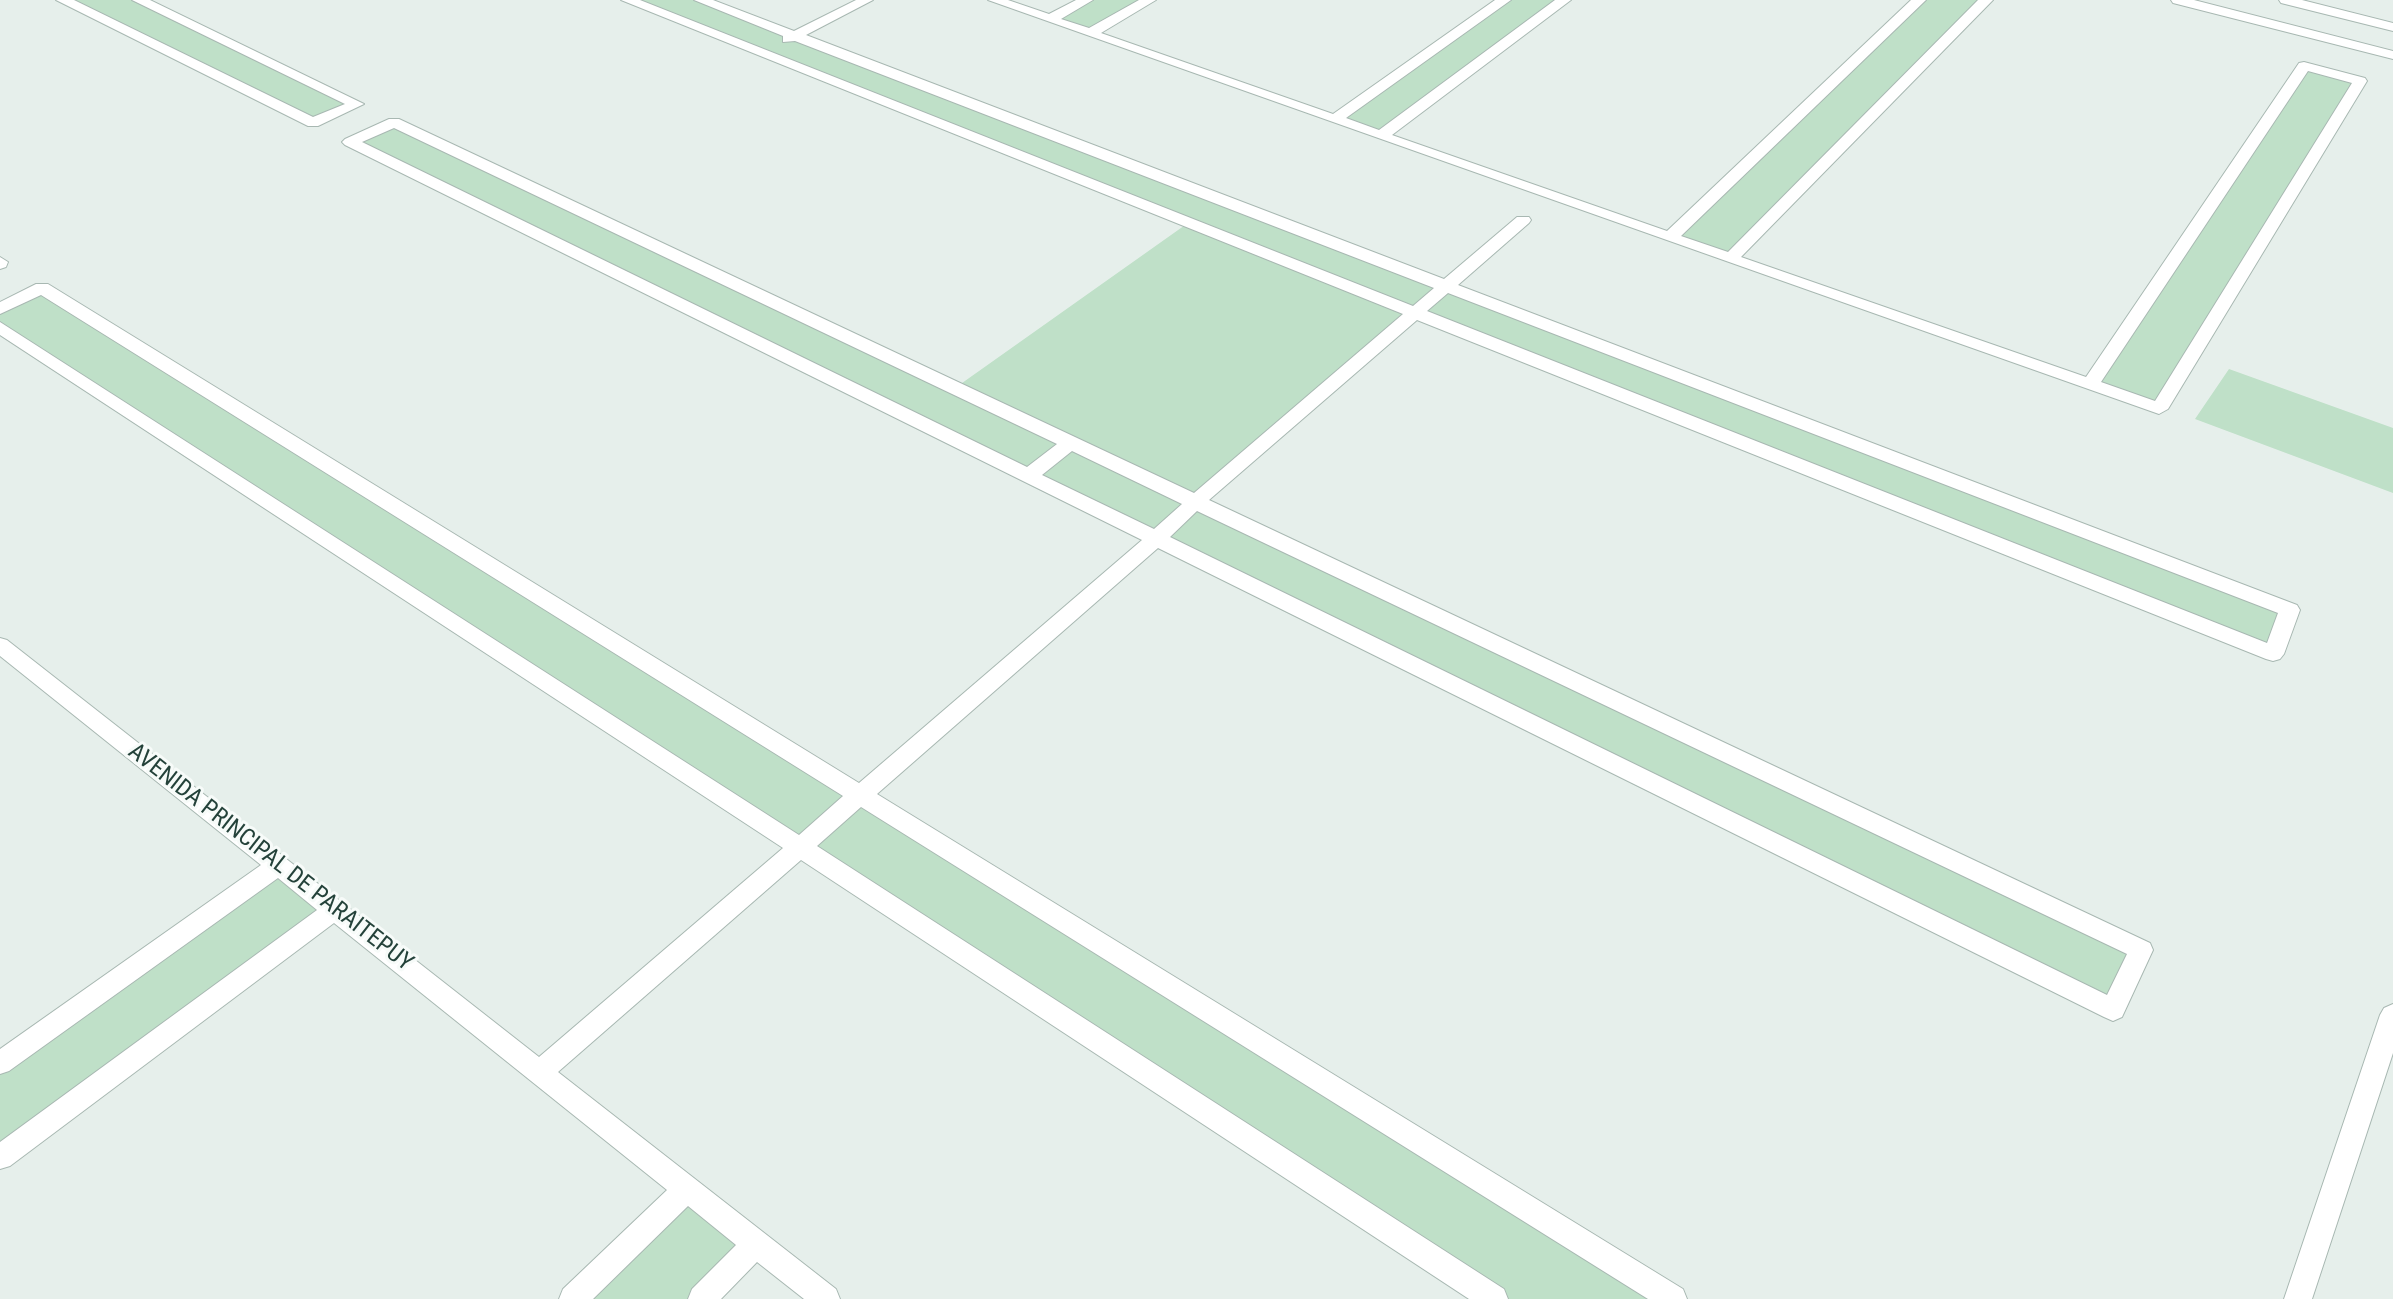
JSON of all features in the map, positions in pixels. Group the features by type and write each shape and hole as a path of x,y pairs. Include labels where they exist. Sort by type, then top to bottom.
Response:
{"street":[{"path":"63,0 313,123 357,104 138,0"},
{"path":"628,0 2273,654 2290,610 701,0"},
{"path":"761,53 866,0"},
{"path":"995,0 2160,409 2360,81 2304,66 2090,384"},
{"path":"1051,19 1086,0"},
{"path":"1091,33 1149,0"},
{"path":"1336,119 1504,0"},
{"path":"1382,135 1564,0"},
{"path":"1670,237 1919,0"},
{"path":"1731,258 1986,0"},
{"path":"2178,0 2393,55"},
{"path":"2286,0 2393,27"},
{"path":"2350,16 2361,0"},
{"path":"394,121 1196,501 2141,950 2113,1010 350,142 394,121"},
{"path":"541,1071 1155,540 1196,501 1524,220"},
{"path":"0,309 42,288 1673,1299"},
{"path":"0,327 798,849 1494,1299"},
{"path":"1028,476 1070,443"},
{"name":"AVENIDA PRINCIPAL DE PARAITEPUY","path":"5,657 279,865 826,1299"},
{"path":"0,1063 279,865"},
{"path":"0,1157 335,909"},
{"path":"2298,1299 2393,1015"},
{"path":"573,1299 688,1188"},
{"path":"702,1299 757,1244"}],"green space":[{"path":"63,0 139,0 357,104 313,123"},
{"path":"628,0 701,0 2290,610 2273,654 1416,313 1197,503 2141,950 2113,1010 350,142 394,122 955,388 1188,223"},
{"path":"1086,0 1149,0 1091,33 1051,19"},
{"path":"1504,0 1564,0 1382,135 1336,119"},
{"path":"1919,0 1986,0 1731,258 1670,237"},
{"path":"2304,66 2360,81 2159,409 2090,385"},
{"path":"42,288 1673,1299 1494,1299 0,327 0,309"},
{"path":"2229,369 2393,428 2393,493 2195,419"},
{"path":"279,865 336,909 0,1157 0,1063"},
{"path":"688,1188 757,1243 702,1299 573,1299"}]}
